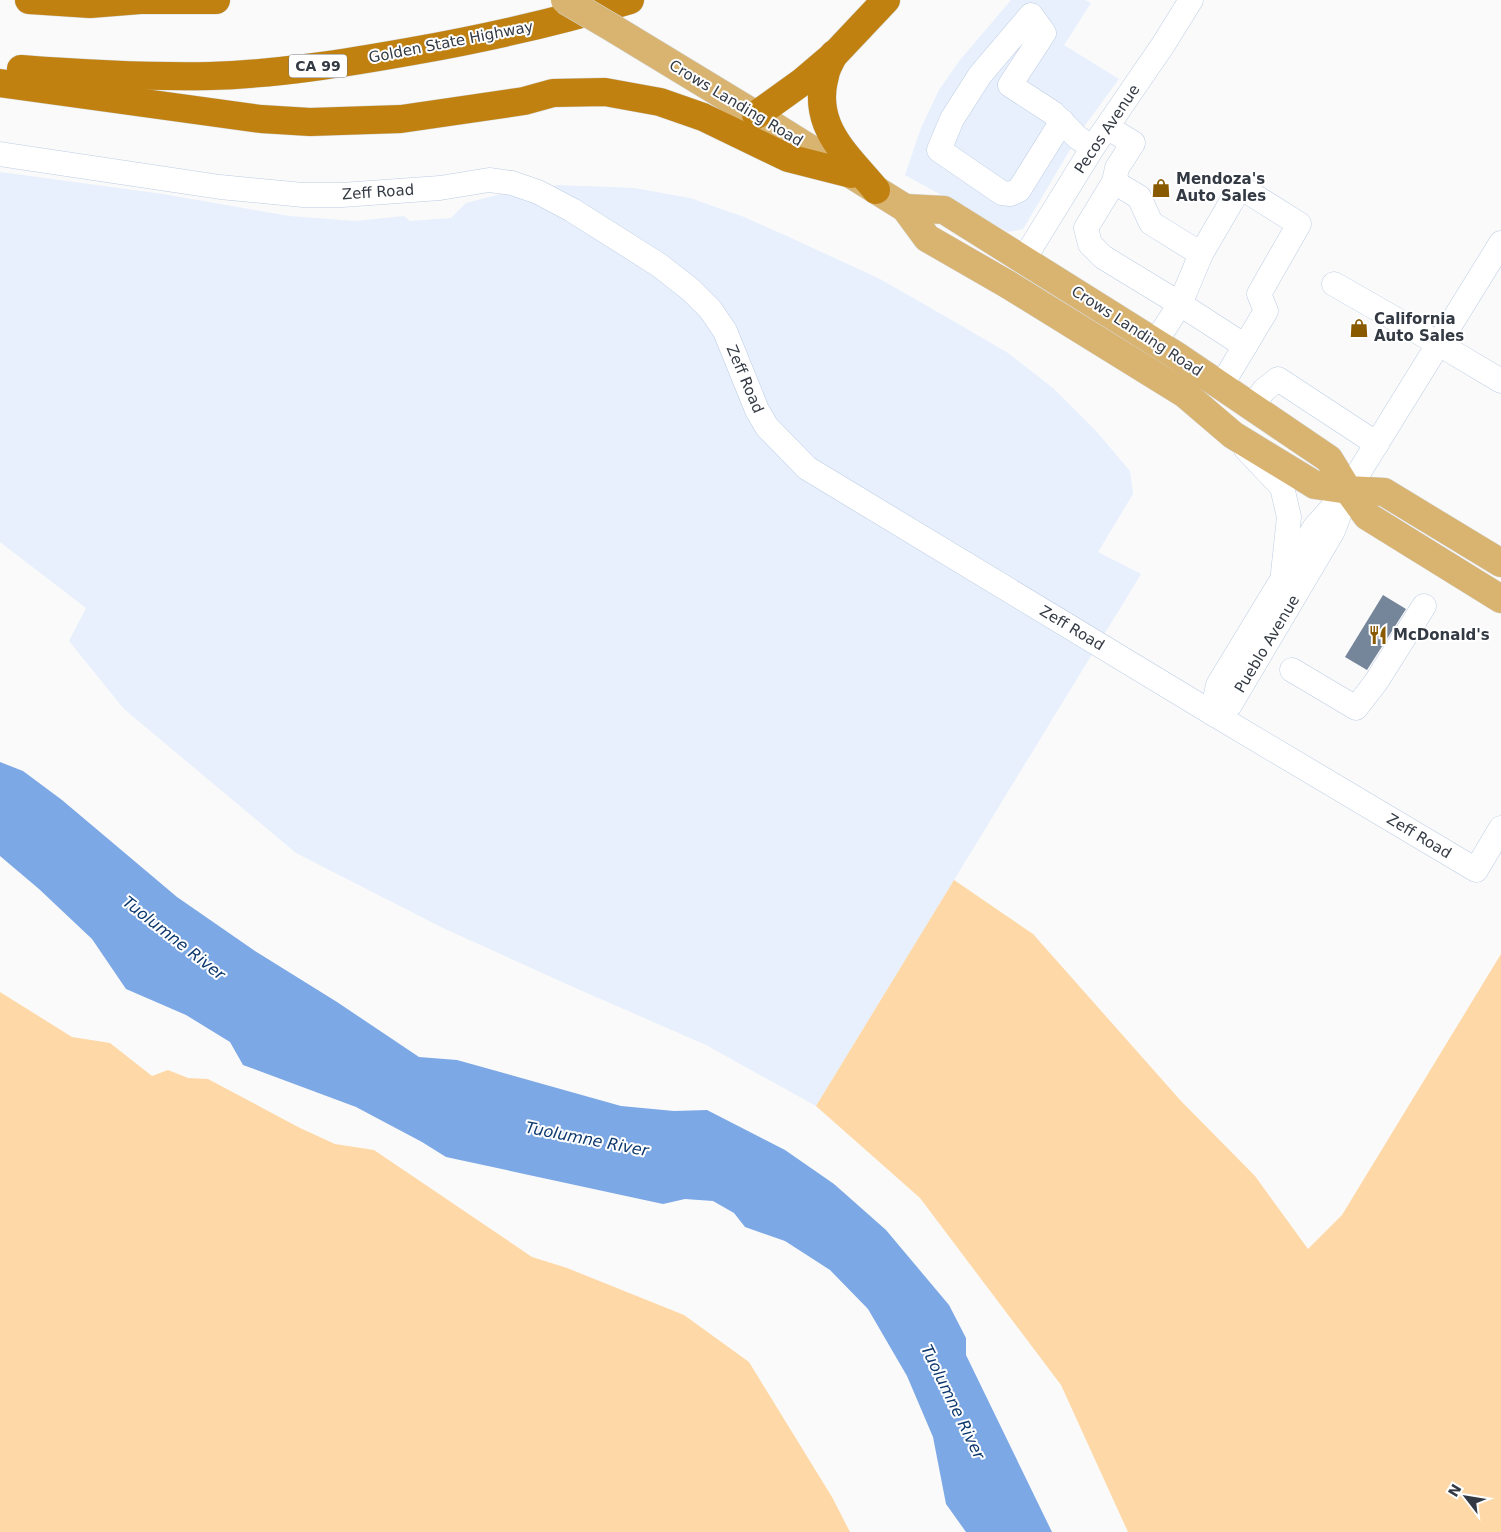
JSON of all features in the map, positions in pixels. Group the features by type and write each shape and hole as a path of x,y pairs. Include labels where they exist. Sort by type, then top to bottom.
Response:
{"highway":[{"path":"29,0 90,4 140,0 216,0"},
{"name":"Golden State Highway","path":"0,67 76,73 210,76 292,70 365,60 489,36 579,15 630,0"},
{"path":"756,115 802,82 835,54 886,0"},
{"path":"835,54 825,74 822,89 822,107 827,127 834,142 876,190"},
{"path":"0,83 260,119 310,122 401,118 524,101 553,93 605,92 660,102 702,117 788,158 851,174"}],"main road":[{"name":"Crows Landing Road","path":"565,0 756,115 905,208 927,238 1007,284 1178,390 1234,435 1315,485 1348,490 1384,492 1501,563"},
{"name":"Crows Landing Road","path":"905,208 944,210 1024,259 1221,386 1329,459 1367,516 1501,599"}],"street":[{"name":"Pecos Avenue","path":"1024,259 1093,146 1163,45 1191,0"},
{"path":"1062,122 1019,190 1010,194 1002,193 939,150 952,119 980,75 1031,15 1044,33 1010,85 1053,113 1062,122 1078,138 1093,146"},
{"path":"1107,127 1133,143 1117,168 1114,182 1086,228 1090,244 1103,257 1245,346"},
{"name":"Zeff Road","path":"0,154 220,186 303,195 342,195 440,188 490,180 512,183 538,192 572,210 659,265 691,290 710,309 725,331 757,410 767,427 807,468 1476,870 1501,828"},
{"path":"1114,182 1138,197 1152,223 1201,254"},
{"path":"1155,343 1180,304 1201,254 1240,187 1299,224 1259,294 1266,311 1221,386"},
{"name":"Pueblo Avenue","path":"1212,713 1218,685 1283,578 1315,526 1348,490 1501,243"},
{"path":"1334,284 1501,381"},
{"path":"1252,407 1264,390 1278,379 1377,444"},
{"path":"1234,435 1282,487 1289,517 1283,578"},
{"name":"Pueblo Avenue","path":"1212,713 1230,705 1333,531 1348,490"},
{"path":"1289,676 1356,708 1376,682 1424,606"}],"shaded area":[{"path":"1011,0 1085,0 1091,3 1064,45 1119,79 1083,128 1023,229 1008,232 905,175 921,128 939,90 960,60"},
{"path":"0,172 163,194 289,216 355,221 404,216 410,221 451,218 466,203 505,193 558,185 634,188 690,198 744,217 880,279 955,322 1008,353 1053,388 1096,431 1130,471 1133,494 1098,552 1141,574 816,1106 706,1045 443,928 296,853 124,709 69,641 86,608 0,542"},
{"path":"954,880 1033,934 1181,1101 1255,1176 1308,1249 1342,1215 1501,954 1501,1532 1128,1532 1061,1385 920,1198 816,1106"},
{"path":"0,992 72,1037 110,1043 152,1076 168,1070 188,1078 208,1079 300,1128 335,1144 374,1150 532,1257 567,1268 684,1315 749,1362 832,1497 850,1532 0,1532"}],"water":[{"name":"Tuolumne River","path":"0,762 23,771 62,800 177,897 255,951 337,1002 419,1057 457,1060 621,1106 674,1111 707,1110 785,1150 834,1184 886,1230 949,1305 966,1338 966,1355 1052,1532 966,1532 946,1504 933,1437 907,1376 868,1309 830,1270 785,1241 745,1227 734,1213 713,1201 685,1199 663,1204 446,1157 356,1107 243,1065 230,1042 186,1015 126,989 92,939 39,889 0,856"}],"building":[{"name":"McDonald's","path":"1383,595 1406,609 1367,670 1345,657"}],"place":[{"name":"Mendoza's Auto Sales","path":"1161,188"},
{"name":"California Auto Sales","path":"1359,328"},
{"name":"McDonald's","path":"1378,635"}]}
